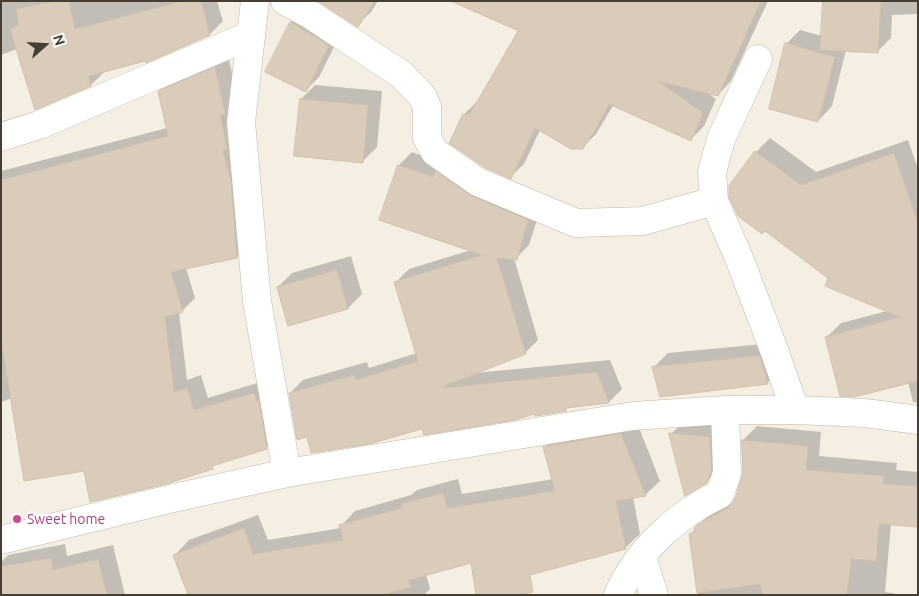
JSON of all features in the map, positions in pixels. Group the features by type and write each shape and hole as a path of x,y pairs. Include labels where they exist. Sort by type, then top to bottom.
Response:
{"street":[{"path":"255,1 241,122 257,301 287,473"},
{"path":"285,1 311,15 402,75 423,97 427,108 428,138 435,152 478,182 576,223 643,221 714,201"},
{"path":"1,137 39,125 251,35"},
{"path":"758,59 721,139 712,172 714,201 739,258 795,410"},
{"path":"618,595 627,576 663,531 697,505 720,494 727,473 725,410"},
{"path":"1,540 287,473 633,416 725,410 795,410 865,413 918,420"},
{"path":"642,557 654,595"}],"building":[{"path":"56,1 69,1 75,29 183,1 201,1 210,35 146,63 145,61 89,76 91,86 35,110 10,29 19,25 16,9"},
{"path":"318,1 375,1 358,27"},
{"path":"451,1 761,1 718,96 658,81 703,113 691,141 609,104 583,149 571,149 535,128 511,179 486,168 449,143 463,114 470,114 518,31"},
{"path":"823,1 881,1 878,53 820,50"},
{"path":"290,22 329,45 306,92 265,72"},
{"path":"785,43 835,57 818,122 769,109"},
{"path":"215,67 225,114 220,115 227,149 223,150 231,182 237,258 171,272 183,312 165,317 174,392 187,388 194,410 254,393 257,402 259,401 267,449 212,466 213,469 166,484 90,502 84,471 24,481 1,340 1,180 168,136 158,91"},
{"path":"300,99 368,105 363,163 294,156"},
{"path":"755,151 801,185 894,153 918,223 918,381 854,397 840,396 825,337 900,317 825,286 828,278 765,231 762,234 738,216 729,197 729,186"},
{"path":"398,165 433,177 436,171 472,196 528,220 517,260 497,258 526,354 444,386 445,388 597,372 609,403 566,408 566,411 535,416 534,414 515,420 424,435 422,429 369,444 311,453 307,437 297,440 289,393 354,375 356,380 418,361 394,282 482,255 379,220"},
{"path":"337,270 348,309 288,326 277,287"},
{"path":"760,356 768,384 660,397 652,367"},
{"path":"669,433 710,437 711,471 707,483 685,496"},
{"path":"621,434 646,496 616,501 626,549 530,575 533,592 517,595 476,595 471,563 409,580 411,587 383,595 188,595 173,555 244,528 253,554 343,540 339,525 402,508 401,504 443,493 448,508 555,491 543,447"},
{"path":"742,440 808,446 806,470 884,476 883,484 918,486 918,527 879,524 876,561 851,559 847,595 763,595 760,584 697,593 689,534 695,532 694,528 697,525 727,508 735,499 743,473"},
{"path":"51,558 53,570 98,559 107,595 1,595 1,567"}],"place":[{"name":"Sweet home","path":"17,519"}]}
